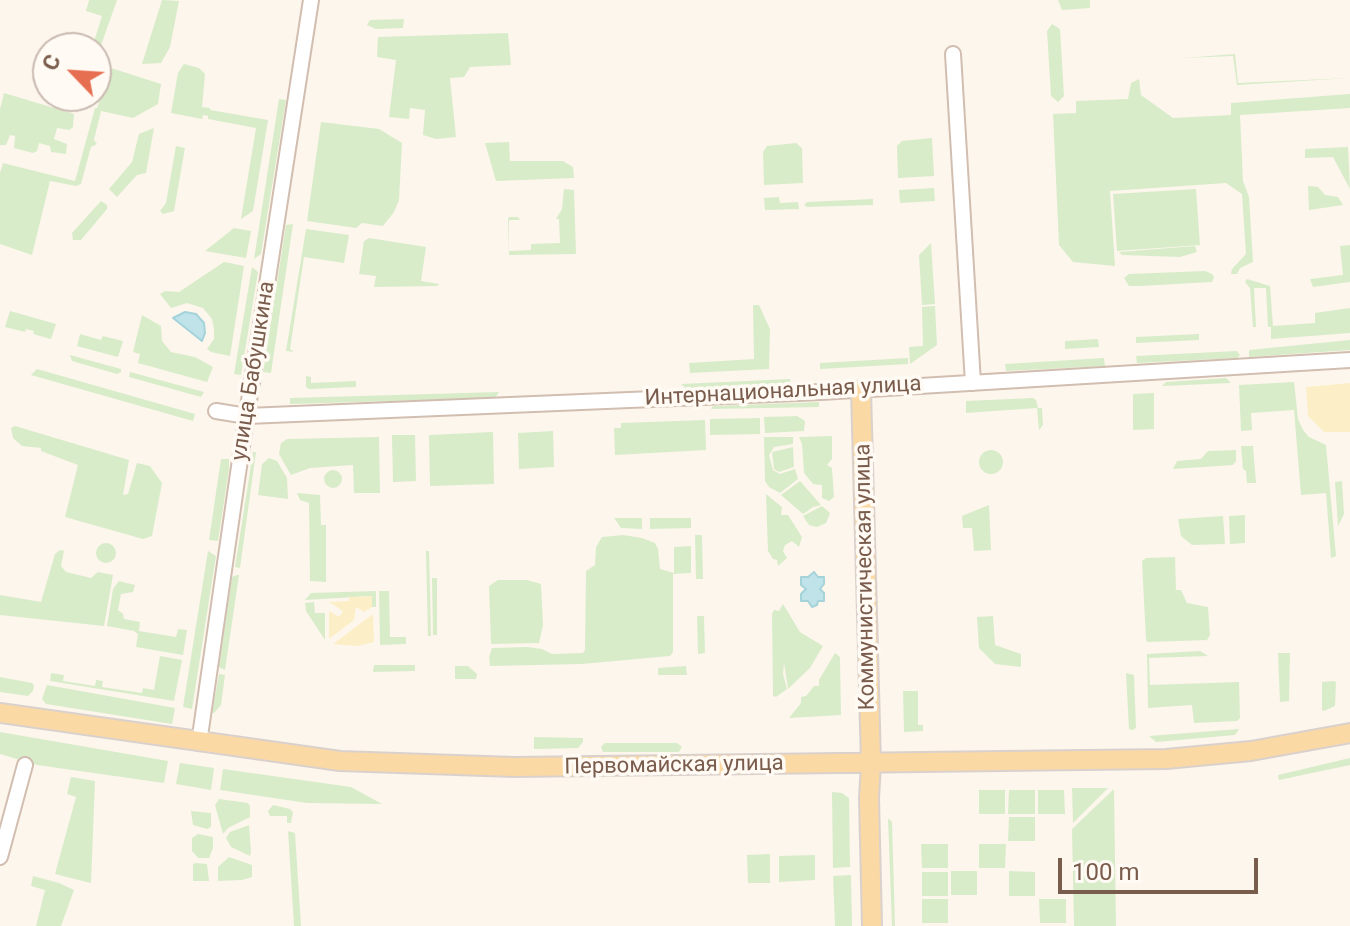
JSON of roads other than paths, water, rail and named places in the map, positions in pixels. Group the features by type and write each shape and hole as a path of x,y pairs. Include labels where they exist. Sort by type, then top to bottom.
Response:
{"main road":[{"name":"Коммунистическая улица","path":"861,390 872,926"},
{"name":"Первомайская улица","path":"0,713 305,758 386,764 514,767 1166,759 1251,751 1350,733"},
{"name":"Коммунистическая улица","path":"871,764 878,798 882,926"}],"street":[{"name":"улица Бабушкина","path":"199,743 311,0"},
{"path":"953,54 973,383"},
{"name":"Интернациональная улица","path":"216,411 247,416 861,390 1350,360"},
{"path":"0,857 25,765"}],"water":[{"path":"185,312 196,314 204,323 202,341 173,318"},
{"path":"814,572 818,577 824,577 820,589 824,593 824,601 818,601 812,607 808,601 801,601 801,594 806,589 801,585 801,577 808,577"}]}
